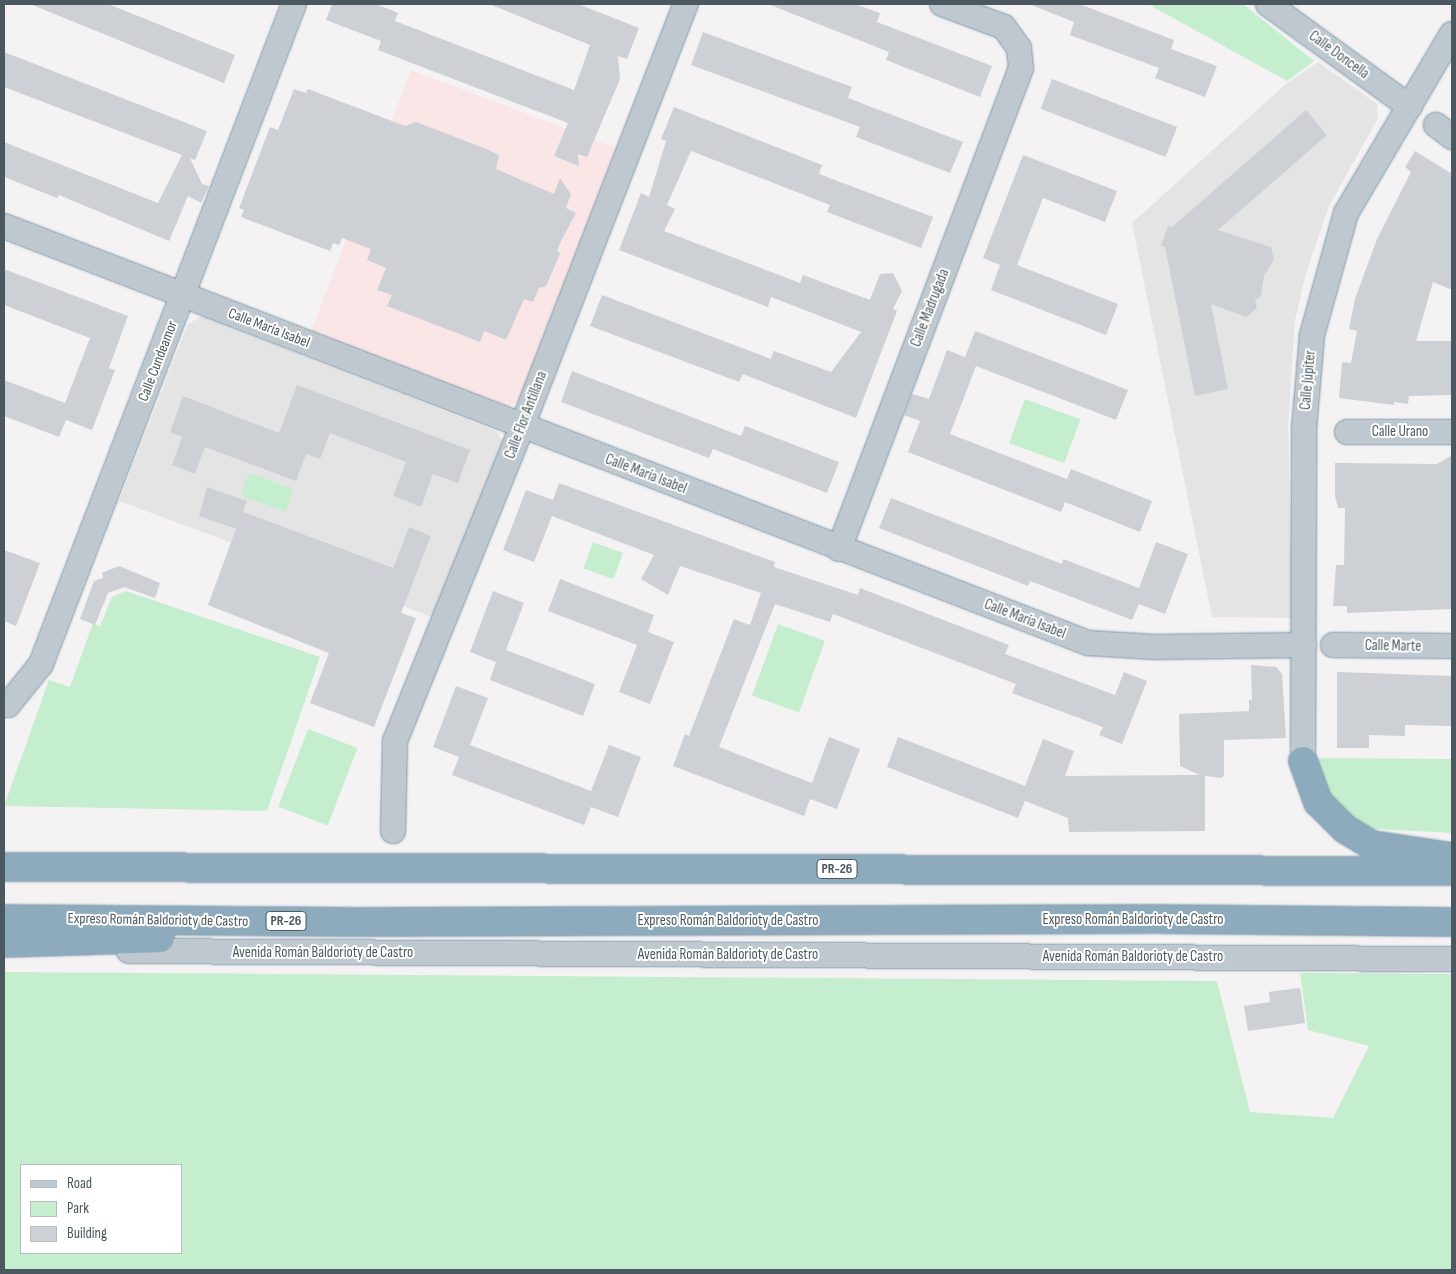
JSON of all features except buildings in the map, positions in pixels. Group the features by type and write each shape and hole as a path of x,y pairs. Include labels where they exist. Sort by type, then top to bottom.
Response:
{"highway":[{"path":"1303,761 1318,802 1344,829 1372,845 1452,857"},
{"name":"PR-26","path":"4,867 1452,871"},
{"name":"Expreso Román Baldorioty de Castro","path":"4,919 358,922 1146,919 1452,922"},
{"path":"4,943 243,935 358,922"}],"street":[{"name":"Calle Cundeamor","path":"4,705 8,705 41,664 294,4"},
{"name":"Calle Flor Antillana","path":"393,831 395,741 522,426 686,4"},
{"name":"Calle Madrugada","path":"839,549 1021,68 1019,48 1004,27 942,4"},
{"name":"Calle Doncella","path":"1268,4 1410,107"},
{"name":"Calle Júpiter","path":"1303,761 1304,429 1312,335 1346,213 1452,34"},
{"name":"Calle María Isabel","path":"4,226 184,294 839,549 1088,643 1155,647 1304,645"},
{"name":"Calle Urano","path":"1347,432 1452,432"},
{"name":"Calle Marte","path":"1333,645 1452,646"},
{"name":"Avenida Román Baldorioty de Castro","path":"4,950 1452,959"}],"shaded area":[{"path":"1318,62 1377,104 1378,118 1329,206 1306,273 1295,320 1288,426 1293,618 1212,617 1132,223 1287,83"},
{"path":"411,70 617,148 521,398 510,406 501,406 310,334"},
{"path":"202,316 496,431 505,444 435,618 119,501 188,324"}],"green space":[{"path":"1148,4 1243,4 1314,61 1287,81"},
{"path":"1025,399 1080,419 1064,463 1009,443"},
{"path":"249,473 294,489 286,512 241,496"},
{"path":"593,542 623,553 613,579 583,568"},
{"path":"126,591 320,657 267,811 4,806 49,680 70,687 93,623 100,626 112,597"},
{"path":"778,624 825,641 799,713 752,695"},
{"path":"308,729 357,748 328,825 278,806"},
{"path":"1315,758 1452,759 1452,833 1360,828 1333,810"},
{"path":"4,972 1217,981 1250,1112 1333,1118 1369,1046 1308,1030 1300,973 1452,974 1452,1270 4,1270"}]}
